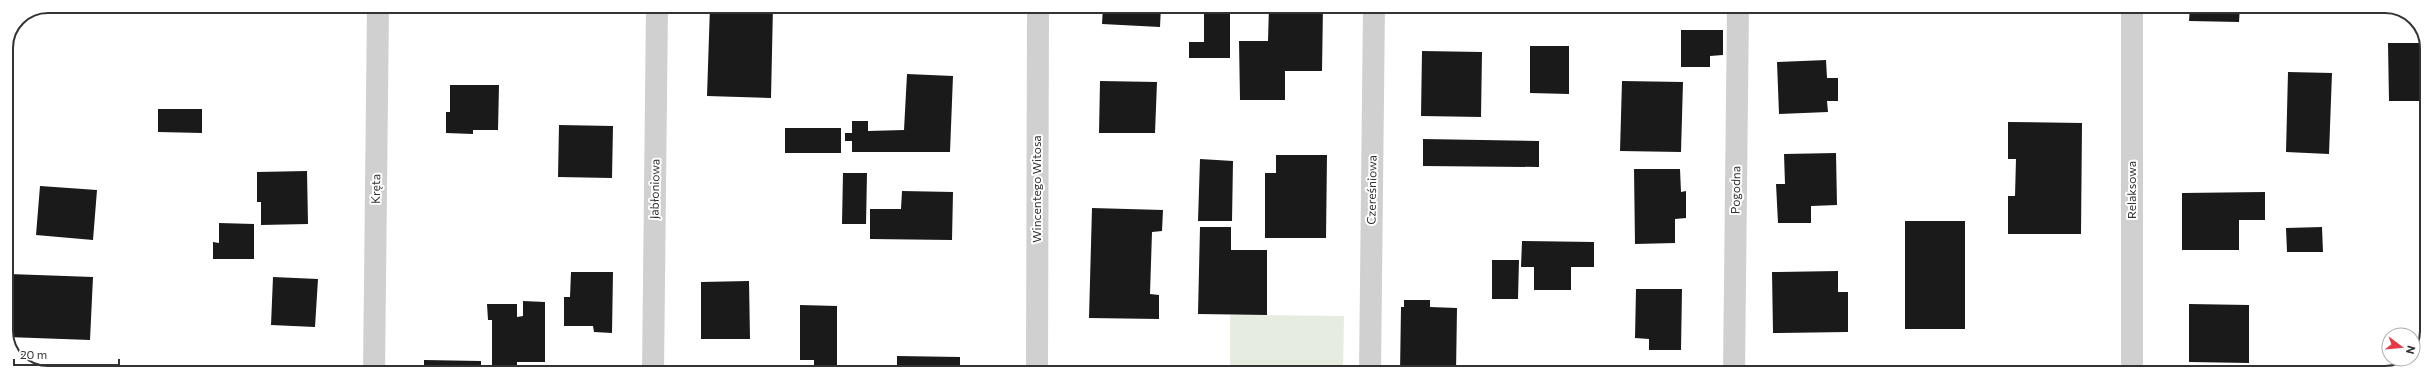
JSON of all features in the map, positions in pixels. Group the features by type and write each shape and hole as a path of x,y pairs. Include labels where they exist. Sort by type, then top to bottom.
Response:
{"street":[{"name":"Kręta","path":"374,366 378,13"},
{"name":"Jabłoniowa","path":"653,366 657,13"},
{"name":"Wincentego Witosa","path":"1037,366 1038,13"},
{"name":"Czereśniowa","path":"1370,366 1374,13"},
{"name":"Pogodna","path":"1734,366 1738,13"},
{"name":"Relaksowa","path":"2132,13 2132,366"}],"shaded area":[{"path":"1230,315 1344,316 1343,366 1230,366"}],"building":[{"path":"710,13 773,13 771,98 707,96"},
{"path":"1103,13 1161,13 1160,27 1102,24"},
{"path":"1204,13 1230,13 1230,58 1189,58 1189,42 1204,42"},
{"path":"1269,13 1323,13 1322,71 1285,71 1285,100 1240,100 1239,41 1268,41"},
{"path":"2190,13 2240,13 2239,22 2189,21"},
{"path":"1681,30 1723,30 1723,55 1710,56 1710,67 1681,67"},
{"path":"2388,43 2419,43 2420,101 2389,101"},
{"path":"1530,46 1569,46 1569,94 1530,93"},
{"path":"1422,51 1482,52 1481,117 1421,116"},
{"path":"1826,60 1827,78 1838,78 1838,101 1827,101 1828,112 1779,114 1777,62"},
{"path":"2288,72 2332,73 2329,154 2286,152"},
{"path":"907,74 953,76 950,152 852,152 852,141 845,141 845,133 852,133 852,121 868,121 868,131 904,130"},
{"path":"1100,81 1157,82 1155,133 1099,133"},
{"path":"1622,81 1683,82 1681,152 1620,151"},
{"path":"450,85 499,85 498,130 473,130 473,134 446,133 446,112 450,112"},
{"path":"158,109 202,109 202,133 158,132"},
{"path":"2008,122 2082,123 2081,234 2008,234 2008,196 2015,196 2016,159 2008,159"},
{"path":"559,125 613,126 612,178 558,177"},
{"path":"785,128 841,128 841,153 785,153"},
{"path":"1423,139 1539,141 1539,167 1423,166"},
{"path":"1836,153 1837,205 1811,206 1811,223 1778,223 1776,184 1785,184 1784,154"},
{"path":"1276,155 1327,155 1326,238 1265,238 1265,173 1276,173"},
{"path":"1200,159 1233,161 1232,221 1198,221"},
{"path":"1634,169 1680,169 1681,192 1686,191 1686,218 1675,219 1675,243 1635,244"},
{"path":"307,171 308,224 261,225 261,202 257,202 257,172"},
{"path":"843,173 867,173 866,224 842,224"},
{"path":"40,186 97,190 93,240 36,235"},
{"path":"902,191 953,192 952,240 870,239 870,209 901,209"},
{"path":"2265,192 2265,220 2239,220 2239,250 2182,250 2182,193"},
{"path":"1092,208 1163,210 1162,231 1152,232 1150,294 1159,295 1159,319 1089,318"},
{"path":"1905,221 1965,221 1965,329 1905,329"},
{"path":"219,223 254,224 254,259 213,259 213,242 219,243"},
{"path":"1200,227 1231,227 1231,250 1267,250 1267,315 1198,314"},
{"path":"2322,227 2323,252 2287,252 2286,228"},
{"path":"1522,241 1594,242 1594,267 1571,267 1571,290 1534,290 1534,267 1521,267"},
{"path":"1492,260 1519,260 1518,299 1492,299"},
{"path":"1838,271 1838,292 1848,292 1848,332 1773,333 1772,272"},
{"path":"571,272 613,272 612,333 594,332 593,326 564,326 564,297 570,297"},
{"path":"13,274 93,277 90,340 14,337"},
{"path":"273,277 318,279 315,327 271,325"},
{"path":"749,281 750,339 701,339 701,282"},
{"path":"1636,289 1682,289 1681,350 1649,350 1649,339 1635,338"},
{"path":"1404,300 1430,300 1430,307 1457,308 1456,366 1400,366 1401,307 1404,307"},
{"path":"523,301 545,302 545,362 517,362 517,366 492,366 492,320 488,320 487,304 517,304 517,317 523,316"},
{"path":"2189,304 2249,305 2249,363 2189,362"},
{"path":"800,305 837,306 837,366 814,366 814,360 800,360"},
{"path":"897,356 960,357 960,366 897,366"},
{"path":"424,360 481,361 481,366 424,366"}]}
